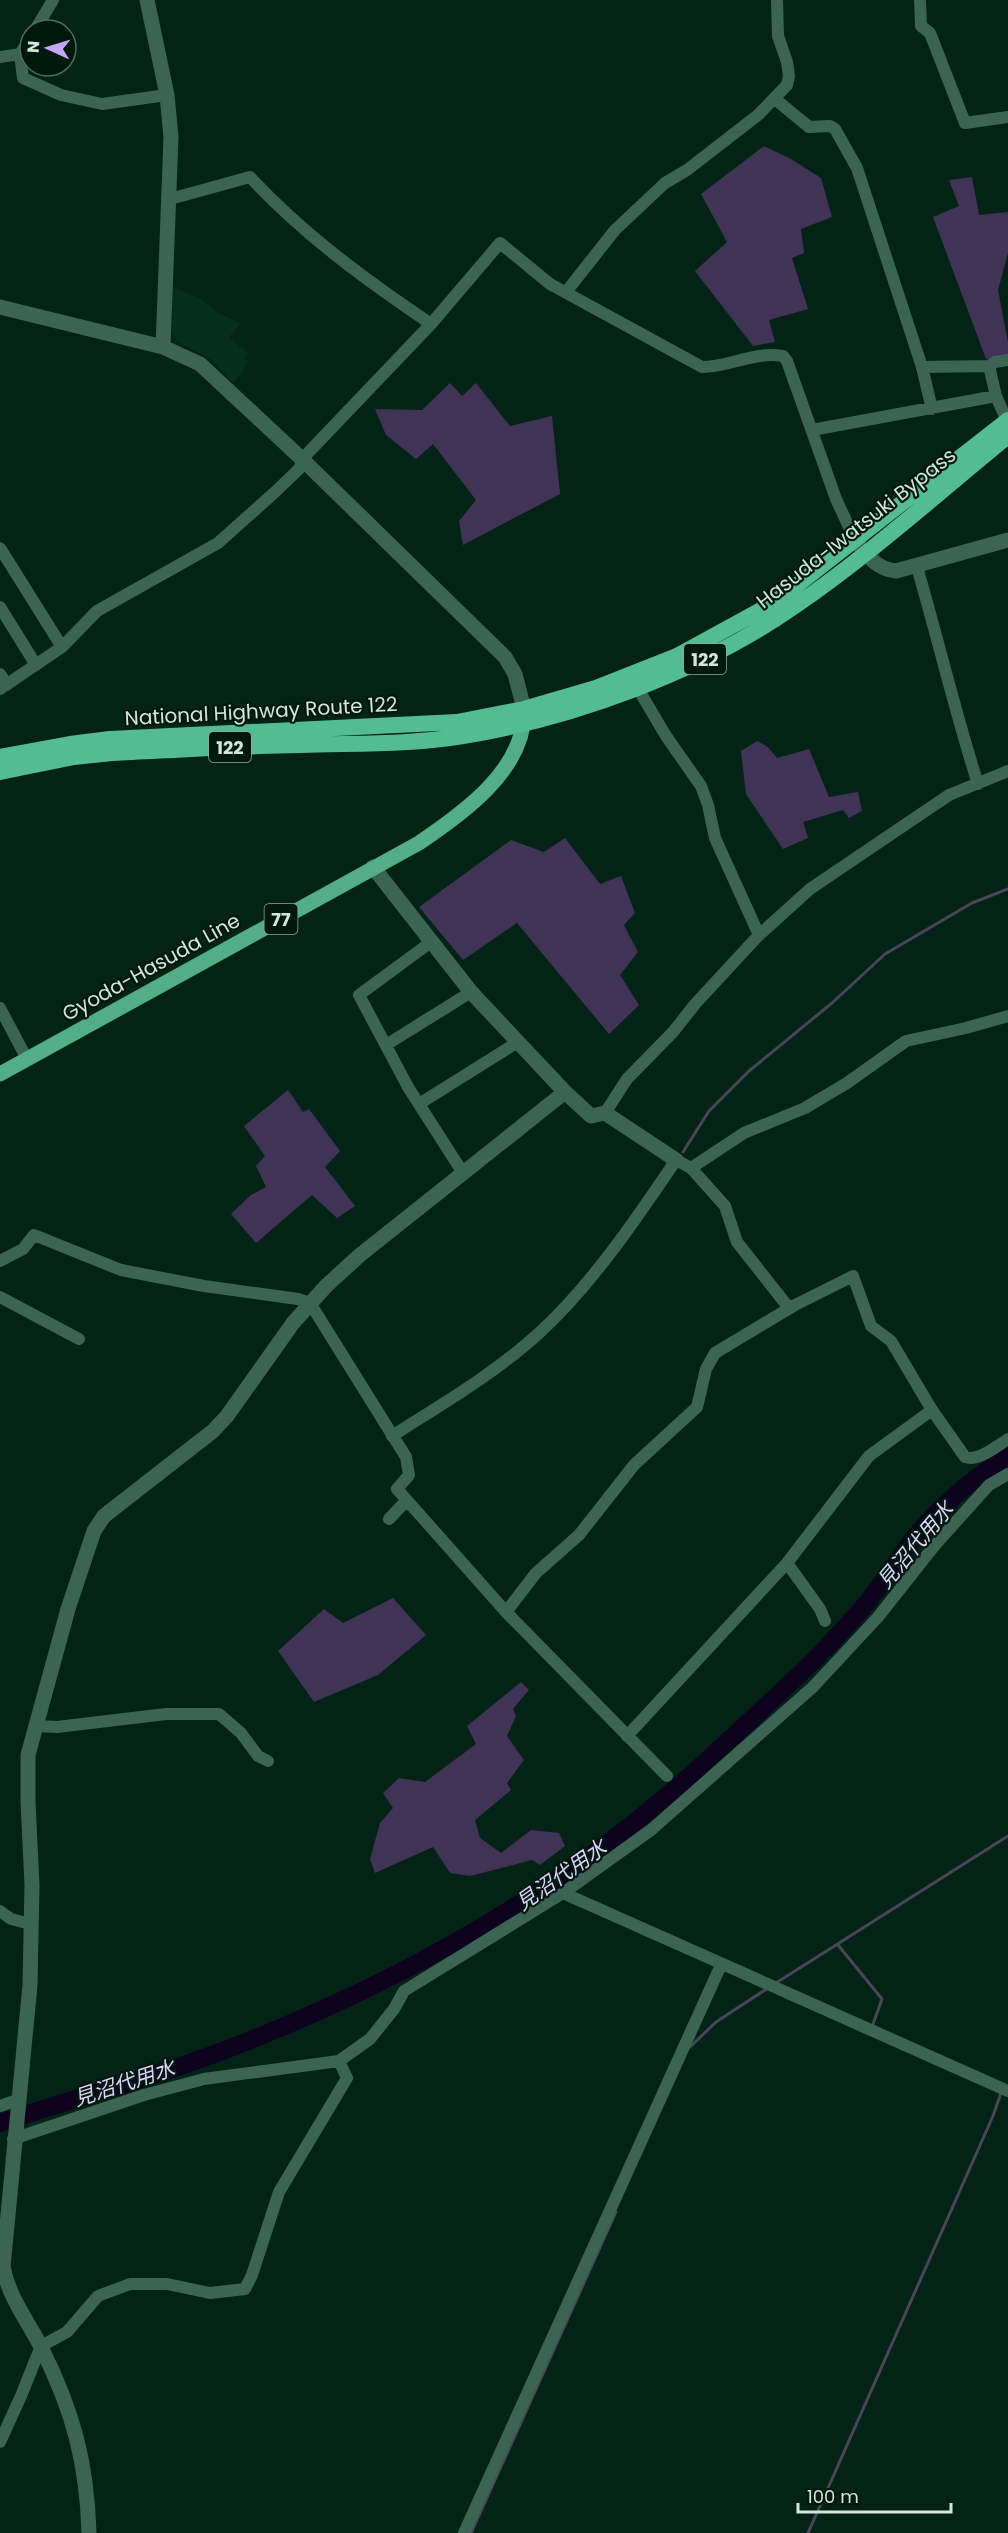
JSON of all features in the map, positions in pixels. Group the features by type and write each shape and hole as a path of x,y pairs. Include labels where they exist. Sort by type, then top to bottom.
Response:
{"highway":[{"name":"Hasuda-Iwatsuki Bypass","path":"524,716 637,687 727,647 790,609 1008,421"},
{"name":"Hasuda-Iwatsuki Bypass","path":"524,716 687,651 774,603 860,547 1008,436"},
{"name":"National Highway Route 122","path":"0,757 110,739 442,723 524,716"},
{"name":"National Highway Route 122","path":"0,772 54,761 112,753 400,742 461,737 524,716"}],"main road":[{"name":"Gyoda-Hasuda Line","path":"0,1074 419,843 444,826 492,782 513,757 524,716"}],"street":[{"path":"42,18 53,0"},
{"path":"147,0 167,95 171,137 163,347"},
{"path":"566,292 615,230 664,183 687,170 758,115 787,85 788,62 778,36 777,0"},
{"path":"920,0 921,26 930,33 965,123 1008,117"},
{"path":"0,57 18,54"},
{"path":"23,78 61,95 102,104 167,95"},
{"path":"775,99 809,127 830,126 835,129 857,168 922,367 932,409"},
{"path":"170,199 250,177 283,212 360,275 431,324"},
{"path":"2,683 36,665 62,646 97,612 218,543 299,469 306,455 431,324 500,243 529,269 566,292 702,368 761,355 783,356 787,361 836,499 860,547 884,570 896,571 917,567 1008,540"},
{"path":"0,307 163,347 200,364 304,461 505,657 515,674 524,716"},
{"path":"922,367 989,366 995,362 1008,360"},
{"path":"989,366 996,396 1008,421"},
{"path":"812,430 996,396"},
{"path":"0,548 62,646"},
{"path":"917,567 942,653 958,721 978,784"},
{"path":"0,607 36,665"},
{"path":"637,687 666,736 701,786 708,805 715,838 759,935"},
{"path":"373,867 471,992 565,1092 591,1116 605,1113 627,1079 759,935 810,889 949,795 1008,771"},
{"path":"431,942 359,995 420,1104 463,1173"},
{"path":"386,1045 471,992"},
{"path":"0,1008 27,1059"},
{"path":"691,1168 744,1133 805,1108 847,1083 906,1041 971,1027 1008,1016"},
{"path":"420,1104 518,1042"},
{"path":"89,2533 87,2496 79,2444 69,2406 41,2346 7,2287 3,2267 30,1985 28,1755 34,1726 68,1609 94,1531 104,1516 213,1431 227,1416 310,1303 360,1255 565,1092"},
{"path":"605,1113 691,1168 725,1206 737,1242 789,1308"},
{"path":"392,1436 469,1388 537,1334 569,1302 594,1271 646,1205 676,1160"},
{"path":"0,1261 23,1249 34,1235 89,1259 128,1272 298,1299 310,1303 406,1457 408,1475 397,1489 506,1612 668,1776"},
{"path":"506,1612 536,1573 579,1535 634,1464 697,1407 706,1369 715,1353 789,1308 853,1276 871,1326 891,1341 932,1410 964,1457 970,1459 978,1457 1008,1439"},
{"path":"0,1297 79,1339"},
{"path":"627,1736 787,1563 869,1456 932,1410"},
{"path":"14,2136 144,2095 204,2079 339,2061 370,2039 394,2009 404,1991 563,1893 651,1830 813,1688 878,1617 935,1545 989,1485 1008,1474"},
{"path":"389,1519 407,1500"},
{"path":"787,1563 820,1609 825,1621"},
{"path":"34,1726 57,1727 166,1714 219,1714 242,1733 258,1756 268,1761"},
{"path":"563,1893 1008,2091"},
{"path":"0,1911 11,1919 31,1924"},
{"path":"464,2533 721,1965"},
{"path":"0,2442 41,2346 67,2332 98,2296 130,2284 167,2283 210,2293 244,2289 252,2275 279,2192 347,2078 339,2061"},
{"path":"0,2106 17,2102"}],"shaded area":[{"path":"764,146 791,159 821,178 832,217 801,229 804,253 792,258 808,309 769,320 775,342 753,346 695,271 727,242 701,194"},
{"path":"972,177 979,215 1008,212 1008,253 998,290 1008,342 1008,355 986,359 933,217 959,206 949,180"},
{"path":"173,287 201,299 219,313 241,324 229,337 248,354 245,359 249,362 233,383 212,360 178,342 172,333"},
{"path":"450,383 462,396 476,383 510,426 552,416 560,494 463,545 459,521 476,500 433,444 416,459 386,435 375,409 422,410"},
{"path":"757,741 768,747 777,758 809,749 829,797 858,792 862,811 849,818 843,810 803,822 808,838 783,849 746,794 741,751"},
{"path":"565,838 600,884 621,876 635,913 624,925 638,952 620,975 639,1005 609,1034 517,923 463,960 419,907 511,840 544,852"},
{"path":"288,1090 303,1112 309,1109 340,1151 325,1167 355,1206 337,1218 312,1195 256,1243 231,1214 251,1195 266,1187 256,1166 265,1156 244,1126"},
{"path":"393,1598 426,1635 378,1675 314,1702 278,1651 324,1609 343,1623"},
{"path":"521,1682 529,1690 513,1709 516,1716 507,1736 524,1760 507,1783 511,1790 475,1820 480,1838 501,1853 531,1830 559,1833 565,1846 540,1865 532,1860 470,1876 450,1873 433,1847 375,1873 370,1859 380,1823 393,1808 383,1793 399,1778 425,1782 476,1744 467,1726"}],"waterway":[{"path":"683,1152 709,1111 749,1071 832,1003 885,954 972,903 1008,889"},
{"name":"見沼代用水","path":"0,2123 191,2063 314,2013 434,1954 548,1885 655,1806 765,1707 823,1651 860,1611 911,1542 939,1510 961,1490 1008,1455"},
{"path":"776,1983 1008,1836"},
{"path":"838,1945 882,1999 872,2027"},
{"path":"690,2047 716,2022 768,1988"},
{"path":"808,2533 993,2116 1001,2093"},
{"path":"471,2533 616,2212"}]}
